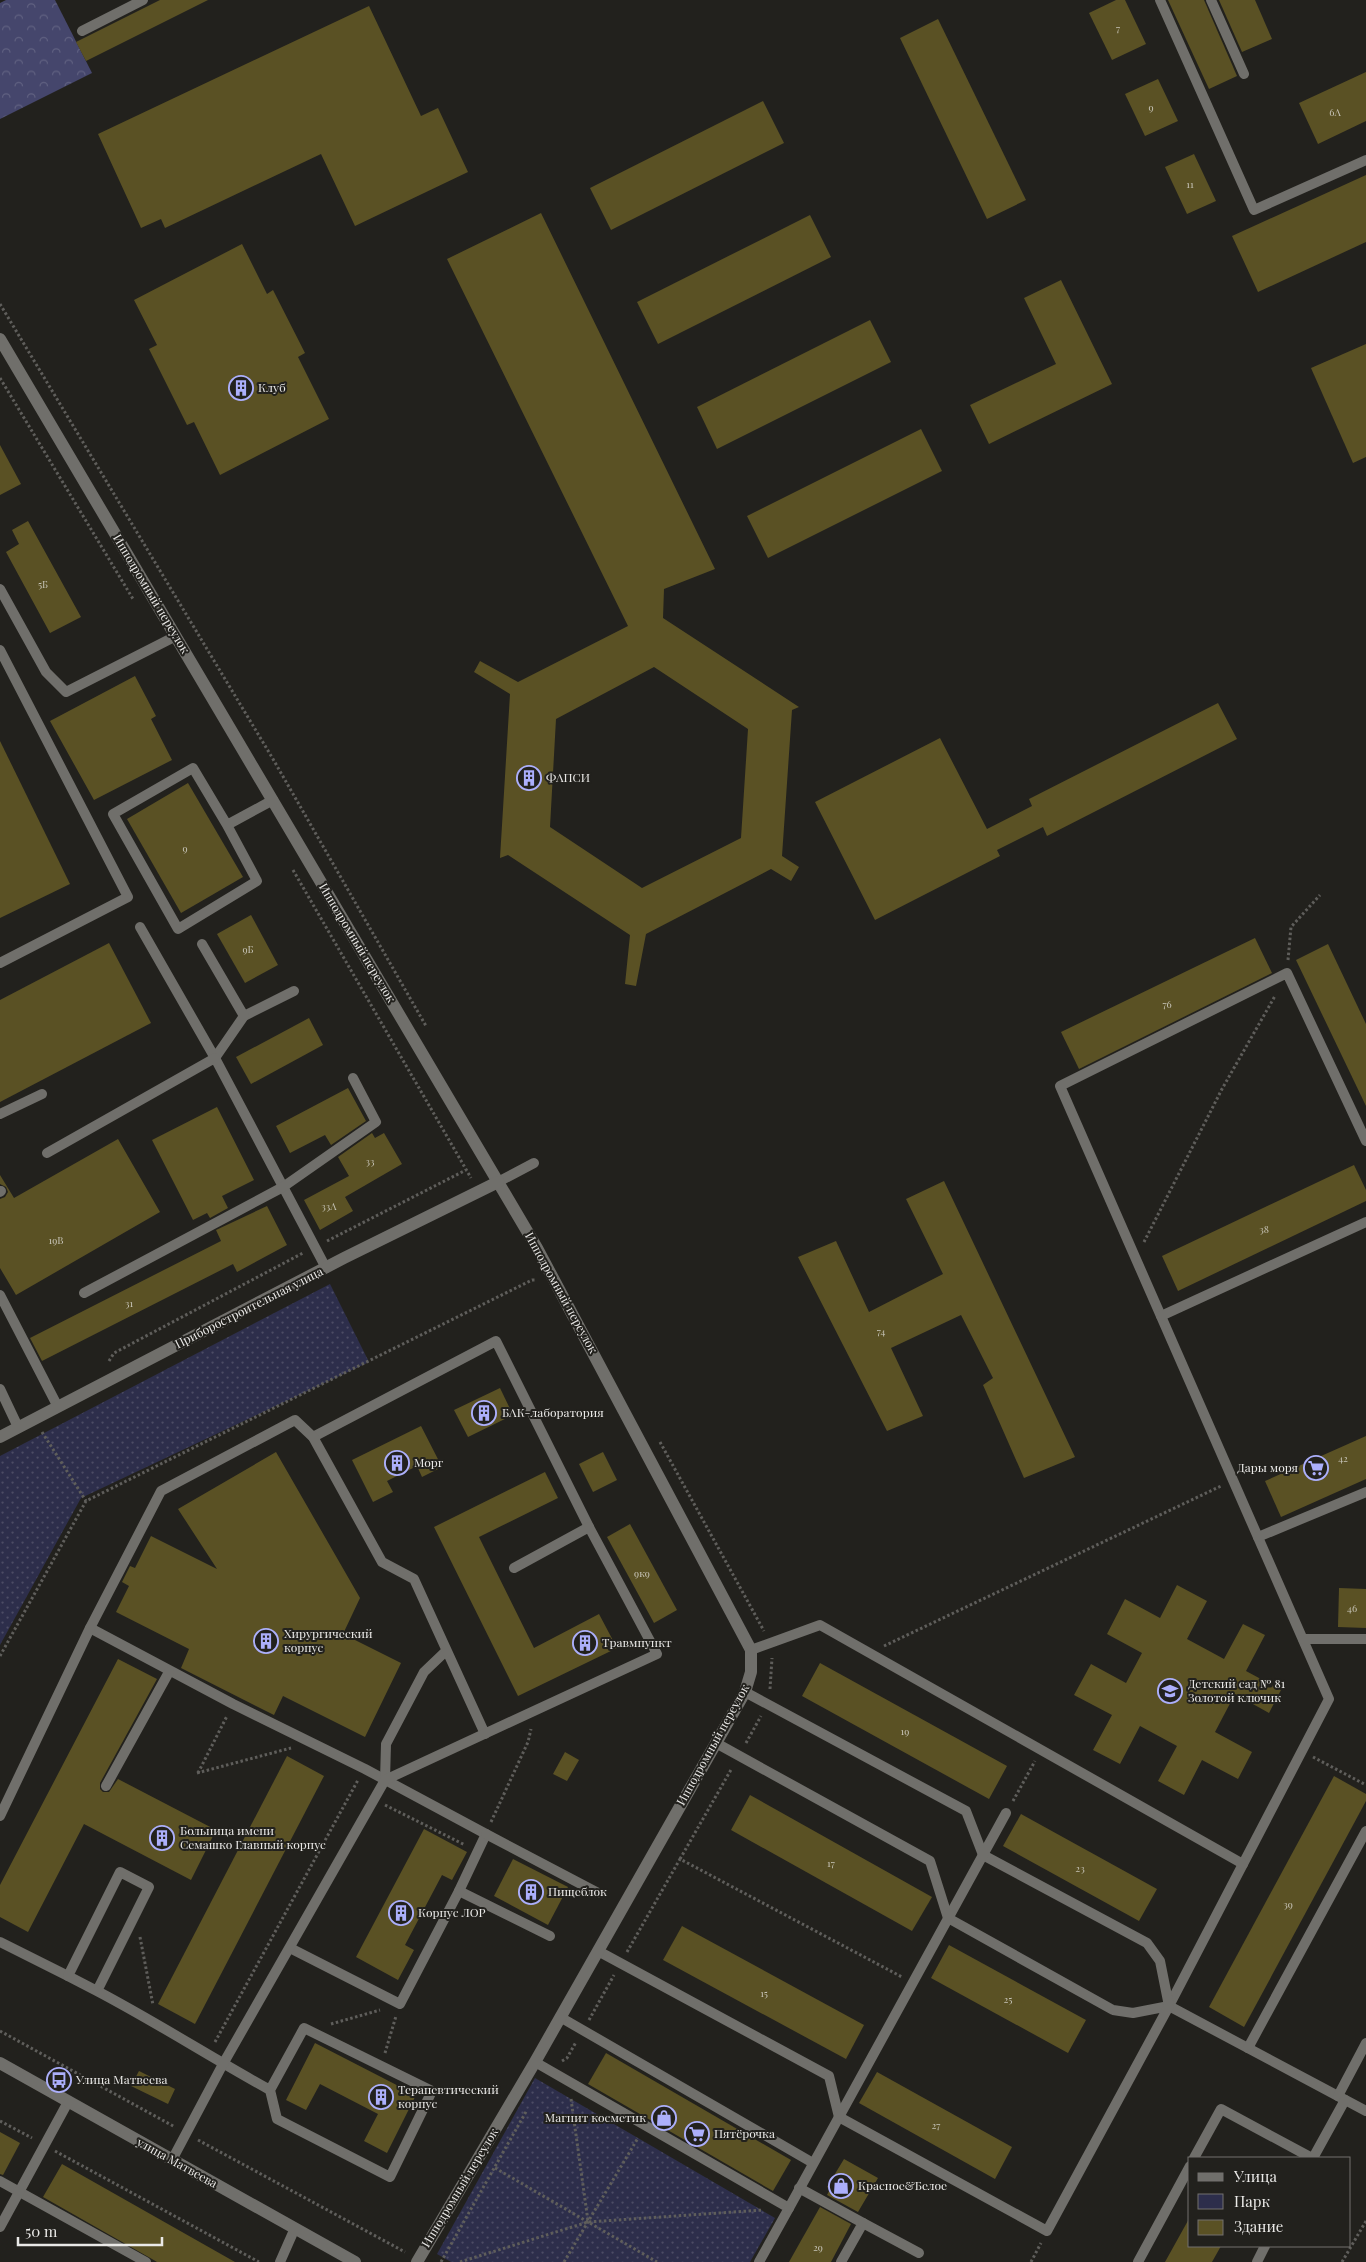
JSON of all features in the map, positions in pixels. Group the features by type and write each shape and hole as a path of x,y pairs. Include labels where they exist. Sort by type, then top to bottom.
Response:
{"street":[{"name":"Ипподромный переулок","path":"0,339 555,1280 752,1650 751,1672 745,1692 535,2062 417,2261"},
{"name":"Приборостроительная улица","path":"0,1437 326,1268 498,1182"},
{"name":"улица Матвеева","path":"0,2063 355,2262"}],"lane":[{"path":"82,31 143,0"},
{"path":"1160,0 1254,210 1366,160"},
{"path":"1210,0 1244,74"},
{"path":"0,589 46,672 66,692 176,636"},
{"path":"0,650 128,897 0,963"},
{"path":"193,768 227,825 257,881 178,929 113,814 193,768"},
{"path":"227,825 272,800"},
{"path":"140,927 214,1058 326,1268"},
{"path":"202,944 244,1016"},
{"path":"598,1951 829,2076 839,2117 1047,2231 1169,2006 1329,1699 1060,1086 1287,973 1366,1141"},
{"path":"46,1153 214,1058 244,1016 294,991"},
{"path":"84,1293 283,1187 376,1122 353,1078"},
{"path":"0,1114 42,1094"},
{"path":"498,1182 534,1163"},
{"path":"1161,1316 1366,1222"},
{"path":"0,1295 58,1407"},
{"path":"313,1437 496,1341 589,1527 657,1654 385,1780"},
{"path":"0,1389 18,1427"},
{"path":"0,1816 90,1628 161,1491 295,1420 313,1437 382,1562 414,1579 485,1734"},
{"path":"1258,1538 1366,1492"},
{"path":"514,1568 589,1527"},
{"path":"752,1650 820,1625 1243,1864"},
{"path":"90,1628 169,1672 365,1769 598,1893"},
{"path":"1303,1639 1366,1639"},
{"path":"172,2160 223,2064 385,1780 386,1744 424,1672 446,1651"},
{"path":"106,1786 169,1672"},
{"path":"745,1692 966,1811 983,1855 1147,1943 1160,1961 1169,2006"},
{"path":"716,1743 930,1862 948,1918 1113,2010 1133,2013 1169,2006 1366,2111"},
{"path":"759,2262 1006,1813"},
{"path":"1248,2048 1366,1831"},
{"path":"290,1948 400,2004 459,1891 486,1834"},
{"path":"68,1976 120,1872 149,1887 97,1991"},
{"path":"459,1891 550,1936"},
{"path":"0,1942 157,2023 208,2056 270,2090"},
{"path":"560,2018 813,2163"},
{"path":"304,2028 312,2030 381,2064 432,2091 390,2177 277,2118 270,2090 304,2028"},
{"path":"1312,2157 1366,2043"},
{"path":"535,2062 788,2208"},
{"path":"0,2227 68,2102"},
{"path":"1195,2157 1221,2109 1310,2157"},
{"path":"1138,2262 1188,2170"},
{"path":"0,2181 146,2262"},
{"path":"800,2188 919,2253"},
{"path":"841,2262 863,2223"},
{"path":"280,2262 295,2228"},
{"path":"1257,2262 1264,2247"}],"path":[{"path":"0,304 273,759 427,1027"},
{"path":"0,378 135,602"},
{"path":"292,869 479,1192"},
{"path":"1136,1259 1222,1090 1287,973 1291,927 1320,895"},
{"path":"102,1365 111,1361 114,1353 466,1170"},
{"path":"532,1280 555,1280"},
{"path":"34,1419 86,1501"},
{"path":"660,1441 753,1613 772,1642"},
{"path":"869,1653 1233,1481"},
{"path":"233,1704 197,1773 312,1743"},
{"path":"486,1834 528,1742 535,1712"},
{"path":"1006,1813 1041,1750"},
{"path":"1302,1751 1366,1785"},
{"path":"208,2056 365,1769"},
{"path":"374,1800 478,1851"},
{"path":"550,2070 567,2058 680,1859 912,1983"},
{"path":"136,1913 157,2023"},
{"path":"312,2030 400,2004"},
{"path":"381,2064 400,2004"},
{"path":"0,2031 417,2261"},
{"path":"568,2081 588,2222"},
{"path":"441,2262 531,2103"},
{"path":"0,2121 259,2262"},
{"path":"564,2262 645,2125"},
{"path":"495,2168 657,2262"},
{"path":"460,2262 588,2222 788,2208"},
{"path":"1351,2246 1366,2220"},
{"path":"1031,2262 1047,2231"},
{"path":"1342,2262 1351,2247"}],"green space":[{"path":"6,0 55,0 92,73 0,119 0,3"},
{"path":"330,1284 369,1362 81,1498 0,1645 0,1456"},
{"path":"535,2078 775,2218 750,2262 451,2262 437,2254"}],"building":[{"path":"160,0 208,0 86,61 76,42"},
{"path":"1116,0 1125,0 1146,44 1112,60 1089,13"},
{"path":"1168,0 1204,0 1237,76 1209,89"},
{"path":"1219,0 1255,0 1272,39 1242,52"},
{"path":"369,6 421,116 438,108 468,172 355,226 321,154 165,228 161,219 141,228 98,134"},
{"path":"938,19 1026,200 987,219 900,38"},
{"path":"1366,72 1366,121 1318,144 1299,103"},
{"path":"1158,79 1178,121 1145,136 1125,94"},
{"path":"763,101 784,143 611,230 590,188"},
{"path":"1194,154 1216,201 1187,214 1165,167"},
{"path":"1366,175 1366,242 1258,292 1232,236"},
{"path":"541,213 715,569 664,589 663,618 799,707 792,710 782,856 799,867 791,881 771,869 646,934 636,986 625,984 630,935 508,855 500,858 510,694 474,672 480,661 518,682 628,626 447,259","holes":["654,667 748,729 741,838 642,888 550,827 556,719"]},
{"path":"810,215 831,257 658,344 637,302"},
{"name":"Клуб","path":"242,244 267,294 273,290 305,353 298,357 329,419 220,475 194,422 187,425 149,349 157,345 134,300"},
{"path":"1061,280 1112,384 989,444 970,405 1056,364 1024,298"},
{"path":"870,320 891,362 717,449 697,407"},
{"path":"1366,344 1366,457 1353,463 1311,368"},
{"path":"921,429 942,471 768,558 747,516"},
{"path":"0,445 21,484 0,495"},
{"path":"28,521 81,617 50,633 6,552 19,544 12,530"},
{"path":"135,676 156,716 151,719 172,760 94,800 50,721"},
{"path":"1218,703 1237,739 1047,836 1043,827 997,850 1000,856 875,920 815,802 940,738 987,829 1032,806 1029,799"},
{"path":"0,741 70,884 0,918"},
{"path":"188,783 243,877 181,913 127,819"},
{"path":"251,915 278,965 245,983 217,934"},
{"path":"1255,938 1272,973 1079,1069 1061,1032"},
{"path":"109,943 151,1023 0,1102 0,1000"},
{"path":"1328,944 1366,1024 1366,1106 1296,960"},
{"path":"309,1018 323,1045 251,1084 236,1057"},
{"path":"348,1088 366,1121 331,1145 325,1135 290,1153 276,1126"},
{"path":"217,1107 254,1180 222,1196 228,1208 210,1218 207,1213 193,1220 152,1140"},
{"path":"372,1133 375,1138 384,1133 402,1164 345,1197 353,1211 320,1230 304,1200 349,1176 338,1157"},
{"path":"118,1139 160,1212 16,1295 0,1268 0,1199 5,1197 8,1192 6,1187 0,1184 0,1175 14,1198"},
{"path":"1354,1165 1366,1190 1366,1201 1178,1291 1162,1256"},
{"path":"944,1181 1075,1457 1024,1478 983,1385 993,1378 961,1315 891,1348 923,1416 887,1431 798,1257 836,1241 869,1312 943,1274 906,1199"},
{"path":"267,1206 287,1245 237,1272 233,1264 42,1361 30,1338 221,1241 216,1230"},
{"name":"БАК-лаборатория","path":"500,1388 513,1415 468,1437 454,1410"},
{"name":"Морг","path":"421,1426 442,1467 422,1477 417,1466 387,1481 393,1492 373,1502 352,1460"},
{"path":"1366,1436 1366,1479 1281,1517 1265,1481"},
{"path":"276,1452 360,1598 343,1634 401,1663 365,1737 283,1696 274,1715 181,1668 189,1649 116,1612 129,1586 122,1582 130,1566 135,1568 151,1536 217,1569 178,1509"},
{"path":"603,1452 617,1480 593,1492 579,1464"},
{"path":"545,1472 558,1498 479,1537 534,1648 599,1614 617,1648 518,1696 434,1527"},
{"path":"630,1524 677,1610 654,1623 607,1537"},
{"path":"1177,1585 1207,1601 1187,1639 1224,1659 1243,1624 1265,1635 1246,1671 1281,1690 1269,1713 1235,1694 1215,1732 1252,1752 1238,1779 1202,1760 1184,1795 1158,1781 1177,1746 1140,1726 1120,1764 1093,1750 1112,1715 1074,1695 1091,1664 1126,1683 1142,1653 1107,1634 1125,1599 1160,1618"},
{"path":"1339,1588 1366,1589 1366,1628 1338,1627"},
{"path":"118,1659 157,1679 100,1783 100,1789 103,1792 109,1792 118,1779 216,1830 191,1880 84,1824 28,1932 0,1917 0,1885"},
{"path":"820,1663 1007,1766 989,1799 802,1696"},
{"path":"565,1752 579,1760 567,1781 553,1774"},
{"path":"287,1756 324,1776 195,2024 158,2004"},
{"path":"1334,1776 1366,1794 1366,1801 1244,2027 1209,2007"},
{"path":"750,1795 932,1897 912,1931 731,1830"},
{"path":"1021,1814 1157,1889 1139,1921 1003,1846"},
{"name":"Корпус ЛОР","path":"424,1829 467,1852 452,1880 442,1875 405,1945 414,1950 398,1980 356,1957"},
{"name":"Пищеблок","path":"513,1859 568,1887 548,1925 494,1896"},
{"path":"682,1926 864,2025 846,2059 663,1960"},
{"path":"949,1945 1086,2020 1068,2053 931,1978"},
{"name":"Терапевтический корпус","path":"315,2043 416,2095 387,2153 364,2141 378,2114 320,2084 306,2110 286,2100"},
{"path":"606,2053 791,2160 773,2191 588,2084"},
{"path":"139,2071 175,2089 168,2104 131,2086"},
{"path":"877,2072 1012,2147 995,2179 859,2103"},
{"path":"0,2132 20,2143 3,2175 0,2174"},
{"path":"844,2159 878,2178 858,2212 827,2195 830,2189 827,2187"},
{"path":"62,2164 235,2262 157,2262 43,2197"},
{"path":"820,2207 851,2224 831,2262 789,2262"},
{"path":"1188,2221 1188,2247 1220,2247 1212,2262 1165,2262"}],"place":[{"name":"Клуб","path":"241,388"},
{"name":"ФАПСИ","path":"529,778"},
{"name":"БАК-лаборатория","path":"484,1413"},
{"name":"Морг","path":"397,1463"},
{"name":"Дары моря","path":"1316,1468"},
{"name":"Хирургический корпус","path":"266,1641"},
{"name":"Травмпункт","path":"585,1643"},
{"name":"Детский сад № 81 Золотой ключик","path":"1170,1691"},
{"name":"Больница имени Семашко Главный корпус","path":"162,1838"},
{"name":"Пищеблок","path":"531,1892"},
{"name":"Корпус ЛОР","path":"401,1913"},
{"name":"Улица Матвеева","path":"59,2080"},
{"name":"Терапевтический корпус","path":"381,2097"},
{"name":"Магнит косметик","path":"664,2118"},
{"name":"Пятёрочка","path":"697,2134"},
{"name":"Красное&Белое","path":"841,2186"}]}
